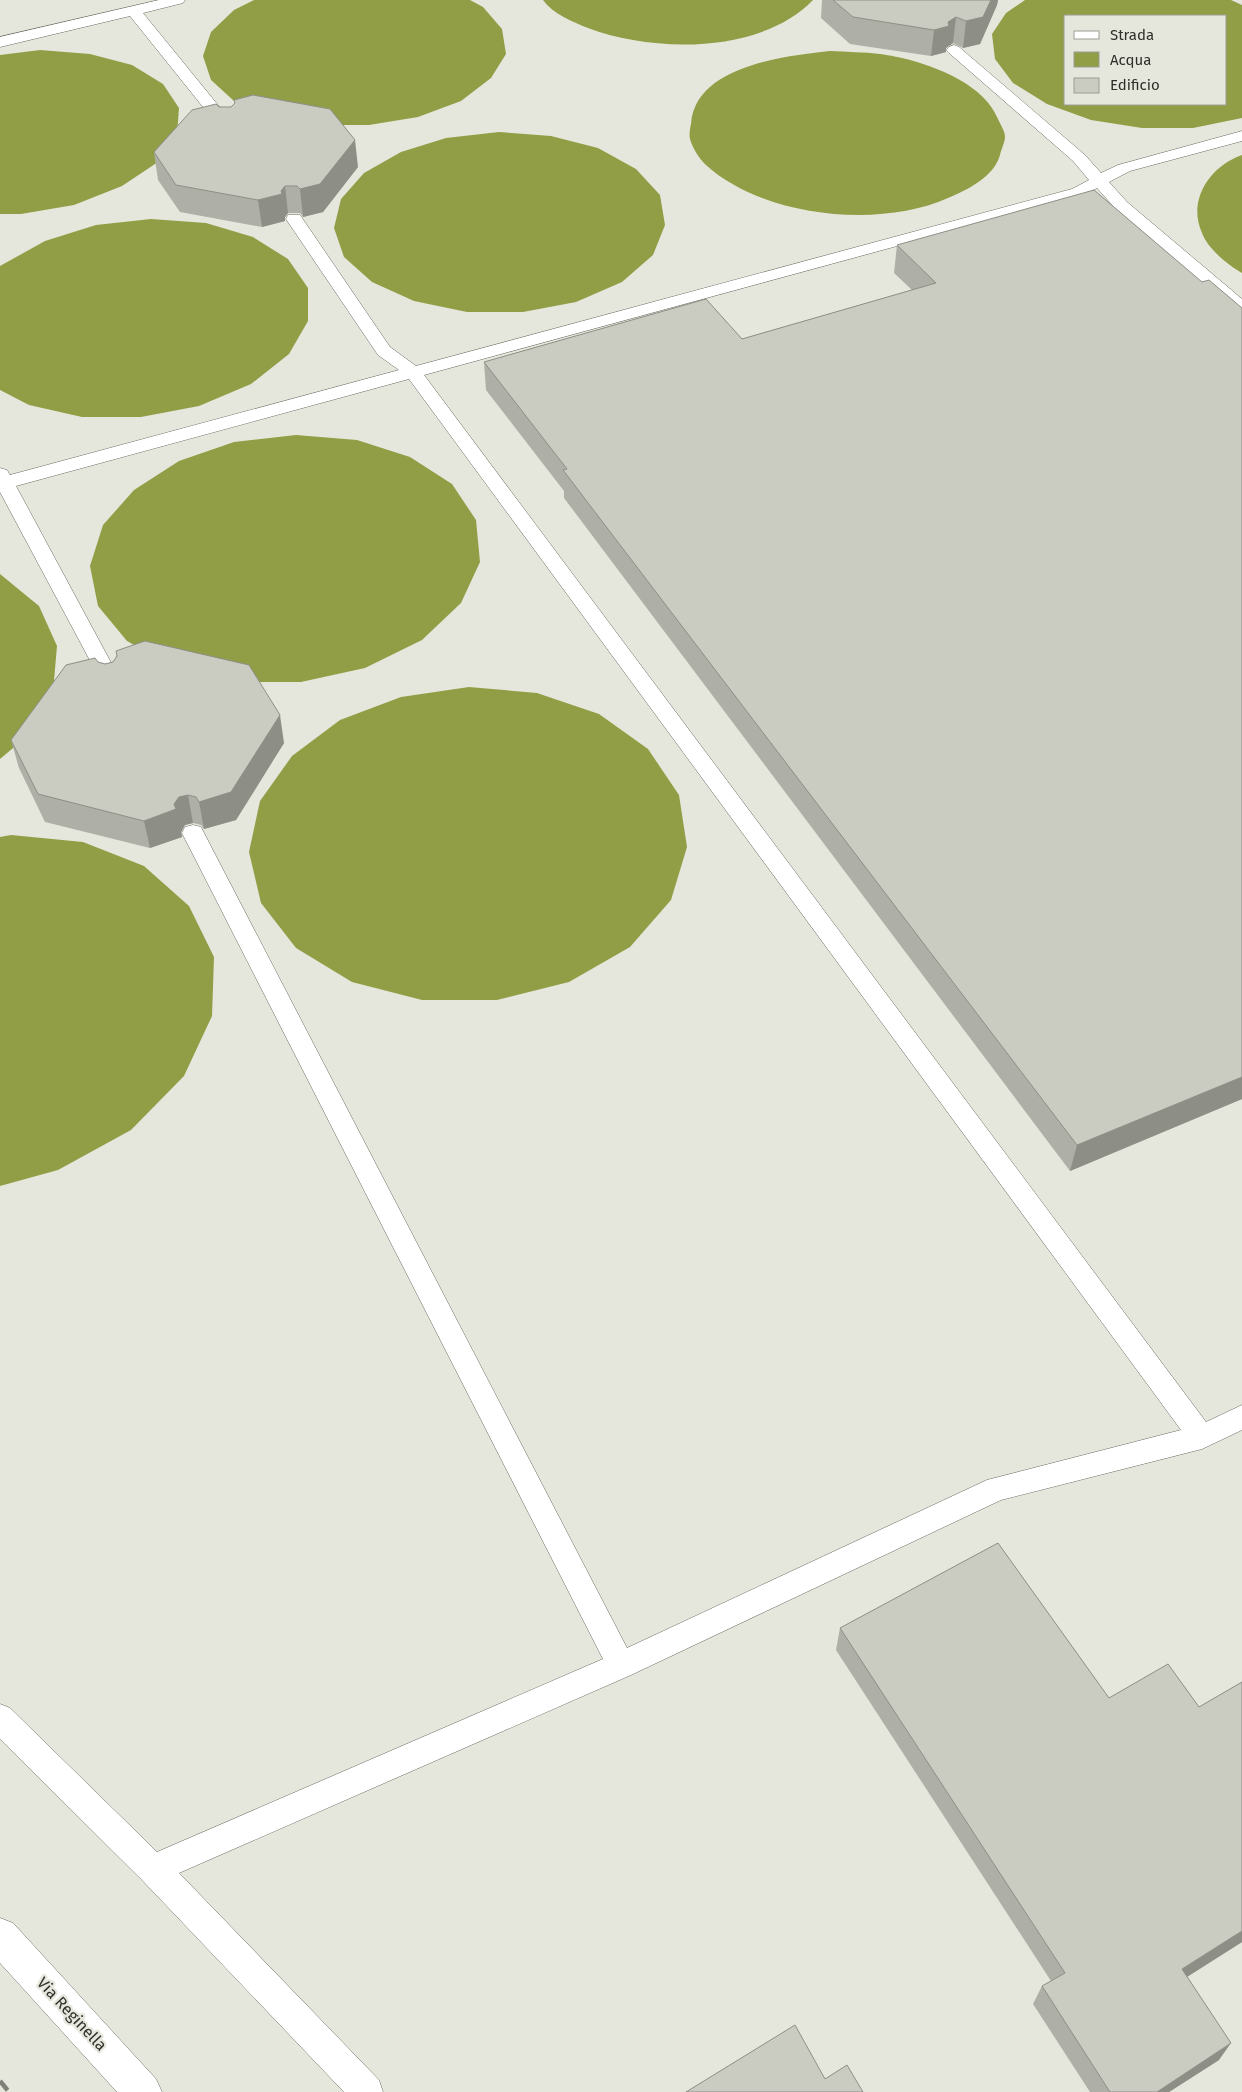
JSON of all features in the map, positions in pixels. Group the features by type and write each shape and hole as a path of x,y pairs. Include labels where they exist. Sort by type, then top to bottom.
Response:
{"street":[{"name":"Via Reginella","path":"0,1936 144,2092"}],"lane":[{"path":"0,42 178,0"},
{"path":"134,11 228,129"},
{"path":"954,50 1079,158 1098,182 1121,205 1242,308"},
{"path":"112,683 1,480 413,372 1078,192 1124,168 1242,136"},
{"path":"294,219 384,351 413,372 1202,1437"},
{"path":"193,833 621,1665"},
{"path":"152,1869 621,1665 997,1489 1202,1437 1242,1417"},
{"path":"0,1718 152,1869 367,2092"}],"water":[{"path":"254,0 470,0 483,7 502,29 506,54 491,78 461,101 418,117 369,125 318,125 234,101 211,80 203,56 211,32 234,10"},
{"path":"543,0 813,0 791,18 765,31 736,39 706,44 674,44 644,42 588,28 558,13"},
{"path":"1025,0 1231,0 1242,5 1242,118 1193,128 1142,128 1091,120 1047,104 1013,83 995,59 992,34 1006,13"},
{"path":"40,50 90,54 132,65 163,84 179,108 177,135 158,162 122,186 74,205 21,214 0,214 0,55"},
{"path":"830,51 880,54 931,66 979,93 990,105 1005,135 997,163 979,182 948,198 920,208 889,213 856,215 823,213 789,206 758,196 730,183 704,163 692,146 690,134 696,104 708,88 725,76 746,67 790,56"},
{"path":"499,132 551,136 598,148 636,169 660,195 665,225 653,255 622,282 576,302 523,312 467,312 414,301 372,282 344,257 334,228 341,199 364,173 401,152 446,138"},
{"path":"1242,155 1242,273 1225,261 1209,245 1198,221 1197,208 1204,186 1211,176 1230,160"},
{"path":"151,219 206,223 253,237 288,259 308,288 308,321 289,354 251,384 199,406 141,417 82,417 29,405 0,390 0,266 45,241 96,225"},
{"path":"296,435 357,440 410,457 452,484 476,520 480,562 461,603 422,640 365,668 301,682 234,682 174,668 127,641 98,606 90,566 103,525 134,490 179,461 234,442"},
{"path":"0,574 39,606 57,646 53,692 25,738 0,759"},
{"path":"469,687 537,693 599,714 648,749 679,795 687,847 671,900 630,947 569,982 497,1000 422,1000 352,982 296,948 261,903 249,852 260,801 292,756 340,720 401,697"},
{"path":"11,835 83,842 144,866 189,906 214,957 212,1016 184,1076 131,1130 58,1170 0,1186 0,837"}],"building":[{"path":"833,0 991,0 983,17 966,21 956,17 948,22 949,26 934,30 853,17"},
{"path":"253,95 330,109 355,140 320,184 300,189 297,186 285,186 281,191 282,194 258,200 176,185 154,152 192,110 216,104 219,107 231,107 235,103 234,100"},
{"path":"1094,190 1202,282 1209,280 1242,308 1242,1077 1077,1145 563,470 567,469 484,362 706,299 742,339 936,283 897,245"},
{"path":"145,641 249,665 280,715 231,792 199,802 196,797 188,795 179,797 174,804 176,809 144,821 38,794 11,740 66,665 95,658 98,662 105,664 113,662 117,656 116,651"},
{"path":"998,1543 1109,1698 1168,1664 1199,1707 1242,1682 1242,1931 1182,1969 1231,2043 1157,2092 1110,2092 1042,1986 1065,1973 840,1628"},
{"path":"795,2025 825,2079 847,2065 863,2092 686,2092"}],"railway":[{"path":"0,2081 9,2092"}]}
